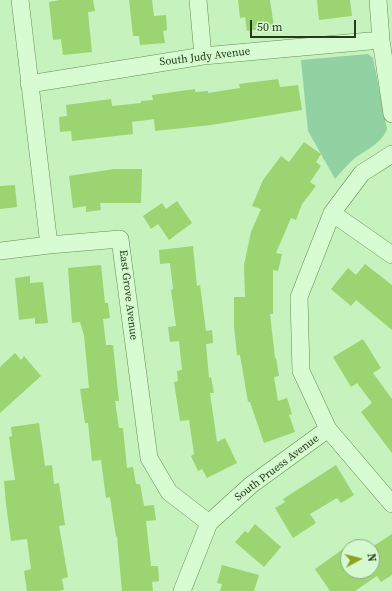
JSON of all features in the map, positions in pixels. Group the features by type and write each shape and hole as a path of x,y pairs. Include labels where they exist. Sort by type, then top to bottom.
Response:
{"street":[{"path":"0,251 49,245 20,0"},
{"path":"198,0 203,56"},
{"path":"378,0 381,40 392,114"},
{"name":"South Judy Avenue","path":"29,84 203,56 381,40"},
{"path":"392,154 362,173 332,213 299,297 301,371 328,430 392,504"},
{"path":"332,213 392,255"},
{"name":"East Grove Avenue","path":"49,245 120,239 149,458 169,492 209,523"},
{"name":"South Pruess Avenue","path":"209,523 251,485 328,430"},
{"path":"182,591 209,523"}],"green space":[{"path":"368,54 373,58 387,129 385,134 378,142 355,158 335,179 308,131 301,60"}],"building":[{"path":"60,0 93,0 95,11 88,12 92,52 63,55 61,39 53,40 49,2"},
{"path":"129,0 152,0 154,16 166,15 167,30 163,31 165,43 140,45 139,36 133,36"},
{"path":"238,0 270,0 274,27 247,31 245,17 240,18"},
{"path":"317,0 350,0 352,16 319,20"},
{"path":"278,79 280,87 298,85 302,110 211,125 155,131 154,119 132,122 133,134 72,141 71,131 60,132 59,117 67,116 66,105 111,99 112,106 141,103 141,101 153,100 152,95 195,89 195,92 208,91 208,93 240,88 239,84"},
{"path":"304,142 321,154 316,162 321,166 310,182 316,186 302,204 296,220 291,218 276,253 282,254 278,271 273,270 273,314 270,314 275,358 279,376 274,377 278,401 287,398 292,414 289,415 295,432 264,443 250,402 248,402 240,355 237,355 234,326 234,297 245,297 244,265 251,232 261,209 252,206 263,180 281,156 289,162"},
{"path":"114,169 142,169 141,203 100,203 101,210 86,212 86,206 73,208 69,176"},
{"path":"15,185 17,207 0,209 0,186"},
{"path":"177,201 192,223 169,240 158,224 151,229 143,216 162,203 166,209"},
{"path":"193,246 197,286 200,285 206,331 212,330 213,343 206,344 209,378 211,377 214,393 210,393 217,442 225,438 237,463 207,478 202,469 198,471 191,456 194,454 189,420 180,421 174,382 178,381 177,371 182,370 179,341 170,342 168,327 176,326 171,290 173,289 170,263 160,264 159,250"},
{"path":"365,264 392,285 392,330 356,300 351,306 331,289 348,268 356,275"},
{"path":"101,265 105,303 108,303 110,318 103,319 106,345 113,345 119,401 115,401 119,428 123,428 127,468 133,467 136,484 140,484 144,506 154,505 156,520 146,521 151,566 158,566 159,581 152,582 153,591 122,591 117,536 116,537 110,497 106,498 101,460 92,461 88,423 85,423 80,389 89,388 84,335 80,322 72,323 68,268"},
{"path":"30,276 30,283 43,282 48,323 35,324 35,318 19,320 15,278"},
{"path":"363,339 381,368 373,373 392,399 392,453 361,412 372,403 357,383 351,387 333,357"},
{"path":"15,353 21,360 24,356 41,376 0,413 0,367"},
{"path":"39,423 45,466 52,465 54,484 59,483 65,525 59,526 68,577 62,579 64,590 58,591 27,591 24,571 31,569 27,539 11,541 6,504 4,481 15,480 9,437 12,436 11,427"},
{"path":"336,465 354,495 341,503 337,498 310,514 316,523 293,538 275,508 285,502 283,499"},
{"path":"255,524 281,547 264,567 235,542 245,531 248,533"},
{"path":"392,534 392,575 381,582 379,579 380,542"},
{"path":"340,551 340,579 373,579 355,591 330,591 315,569"},
{"path":"222,565 259,575 254,591 220,591 222,584 217,583"}]}
